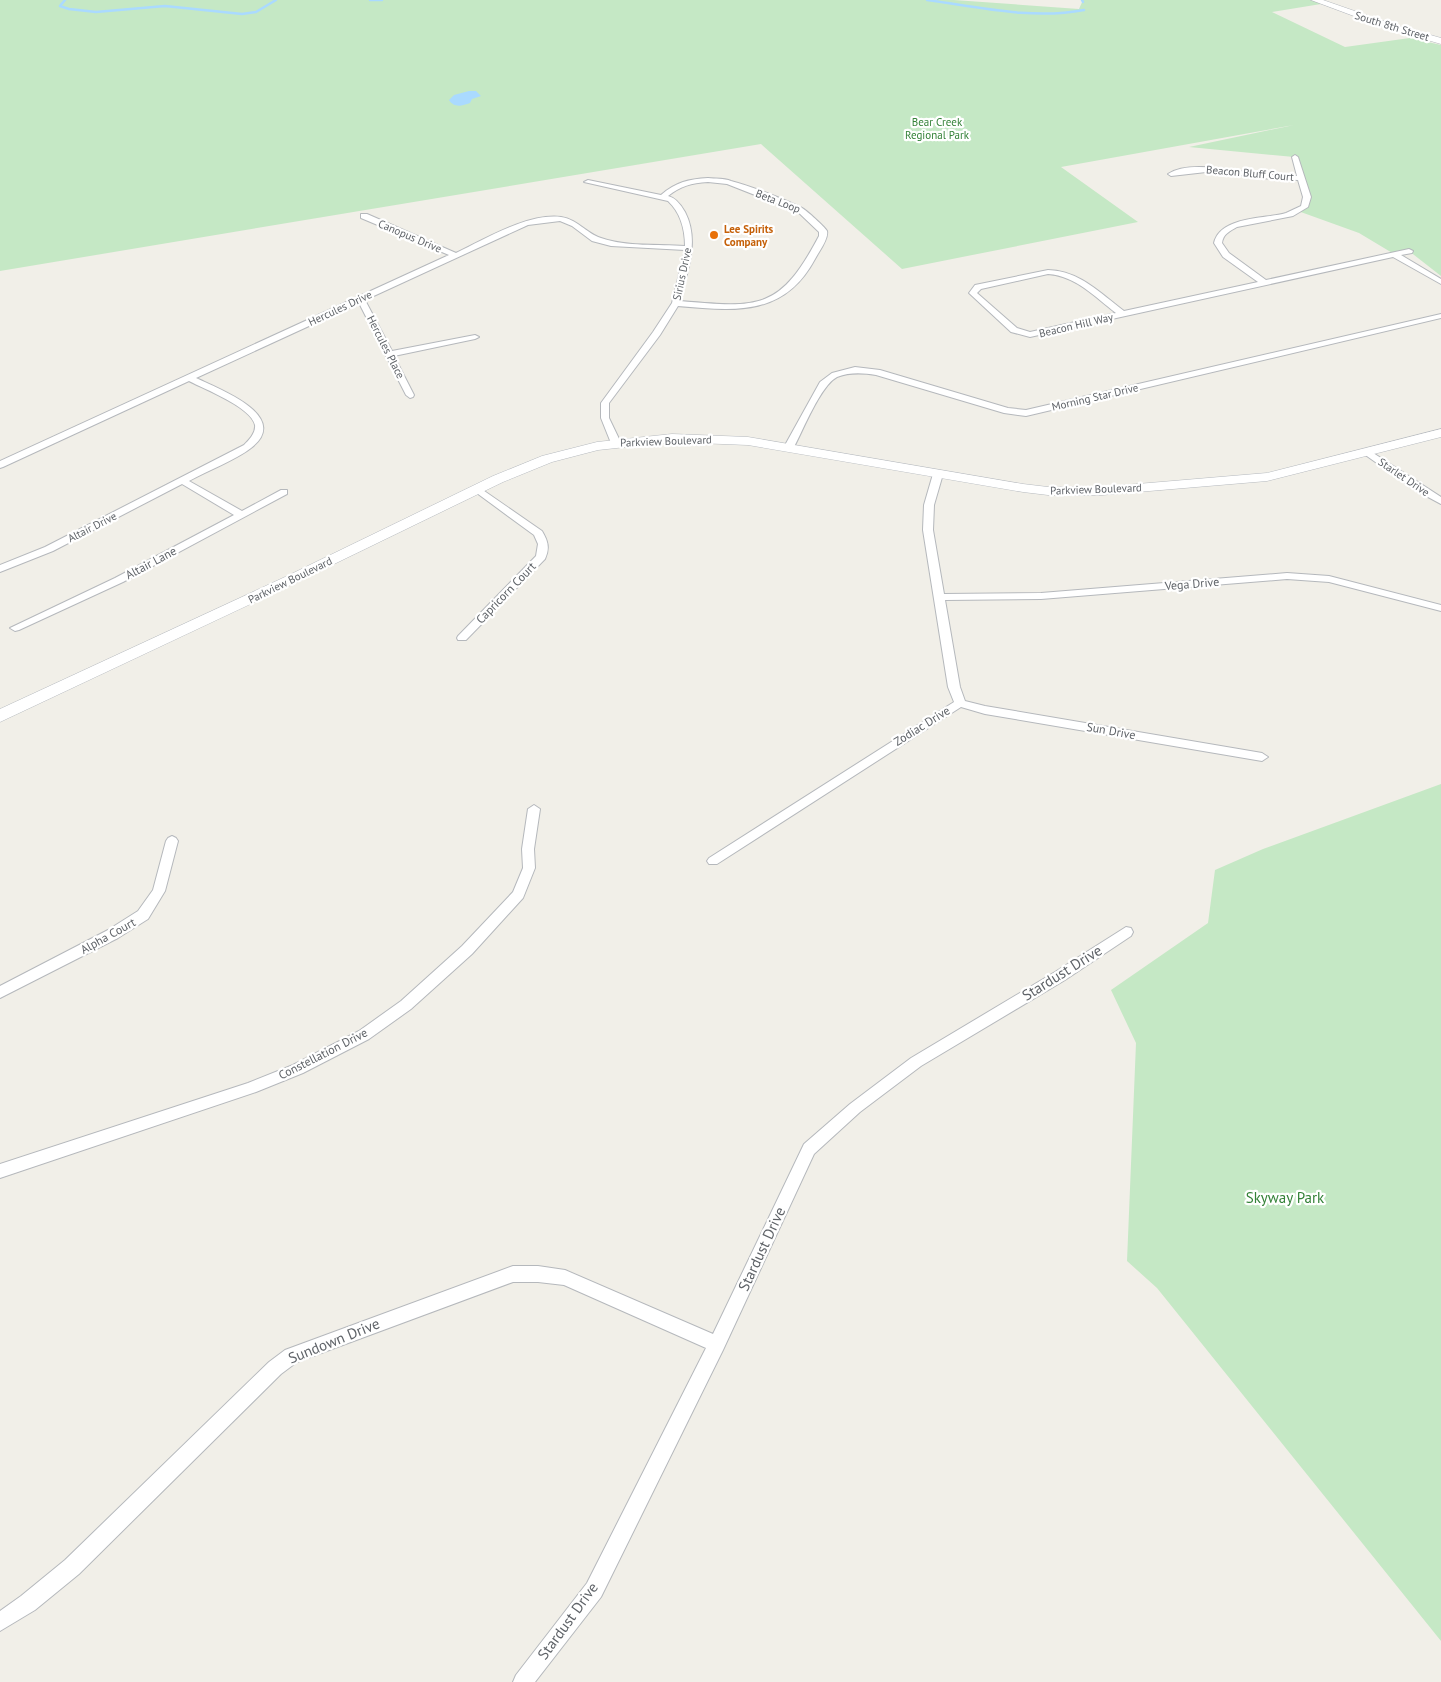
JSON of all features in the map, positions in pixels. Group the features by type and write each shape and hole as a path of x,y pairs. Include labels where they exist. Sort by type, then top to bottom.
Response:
{"street":[{"name":"South 8th Street","path":"1315,0 1380,23 1441,40"},
{"path":"1264,282 1226,256 1218,243 1218,238 1228,228 1235,225 1290,214 1304,207 1307,198 1295,157"},
{"name":"Beacon Bluff Court","path":"1171,174 1215,169 1265,176 1300,178"},
{"name":"Beta Loop","path":"664,196 683,183 708,180 728,182 800,210 823,231 823,236 809,264 784,292 771,302 754,307 735,308 676,303"},
{"path":"588,182 664,196"},
{"name":"Sirius Drive","path":"616,442 605,418 605,403 657,333 676,303 689,248 689,234 678,206 664,196"},
{"name":"Canopus Drive","path":"364,216 455,255"},
{"name":"Hercules Drive","path":"0,465 526,223 548,219 568,221 595,239 611,244 689,248"},
{"name":"Beacon Hill Way","path":"1122,314 1073,276 1061,272 1048,272 984,285 978,287 973,293 1014,330 1030,334 1101,321 1122,314 1409,251"},
{"path":"1394,254 1441,282"},
{"name":"Hercules Place","path":"361,299 410,395"},
{"name":"Morning Star Drive","path":"790,447 823,384 835,375 844,372 865,370 877,372 1007,411 1026,413 1441,316"},
{"path":"389,354 475,337"},
{"name":"Altair Drive","path":"0,569 49,549 237,454 256,438 259,422 255,415 244,407 189,378"},
{"name":"Parkview Boulevard","path":"0,716 290,580 477,489 547,459 616,442 672,438 720,438 790,447 938,474 1048,491 1102,491 1267,477 1441,433"},
{"name":"Starlet Drive","path":"1367,452 1418,488 1441,501"},
{"name":"Zodiac Drive","path":"714,861 943,712 960,703 954,687 928,530 929,505 938,474"},
{"path":"183,481 242,515"},
{"name":"Capricorn Court","path":"462,638 536,562 544,549 543,540 538,533 477,489"},
{"name":"Altair Lane","path":"15,628 98,591 284,492"},
{"name":"Vega Drive","path":"938,597 1041,596 1287,576 1329,579 1441,608"},
{"name":"Sun Drive","path":"960,703 984,710 1262,757"},
{"name":"Constellation Drive","path":"0,1171 251,1088 298,1069 364,1035 406,1005 440,975 467,950 518,894 529,868 528,850 534,809"},
{"name":"Alpha Court","path":"0,992 112,934 143,915 159,891 172,841"},
{"name":"Stardust Drive","path":"523,1682 594,1590 717,1344 808,1149 855,1108 916,1062 1060,976 1126,932"},
{"name":"Sundown Drive","path":"0,1622 28,1603 72,1567 275,1368 291,1356 308,1349 512,1274 565,1278 717,1344"}],"green space":[{"name":"Bear Creek Regional Park","path":"0,0 954,0 1079,9 1083,0 1312,0 1321,4 1272,12 1345,47 1410,38 1441,45 1441,276 1409,251 1394,254 1359,233 1298,211 1307,202 1294,157 1189,147 1294,125 1061,167 1138,222 902,269 761,144 0,271"},
{"name":"Skyway Park","path":"1441,784 1441,1641 1157,1288 1127,1261 1136,1043 1111,990 1208,923 1215,870 1263,849"}],"water":[{"path":"476,91 481,96 472,99 470,103 461,105 453,104 449,100 454,95"}],"waterway":[{"path":"65,0 60,6 96,12 165,6 242,14 256,12 276,0"},
{"path":"370,0 382,0"},
{"path":"927,0 1025,13 1045,14 1084,10"}],"place":[{"name":"Lee Spirits Company","path":"714,235"}]}
